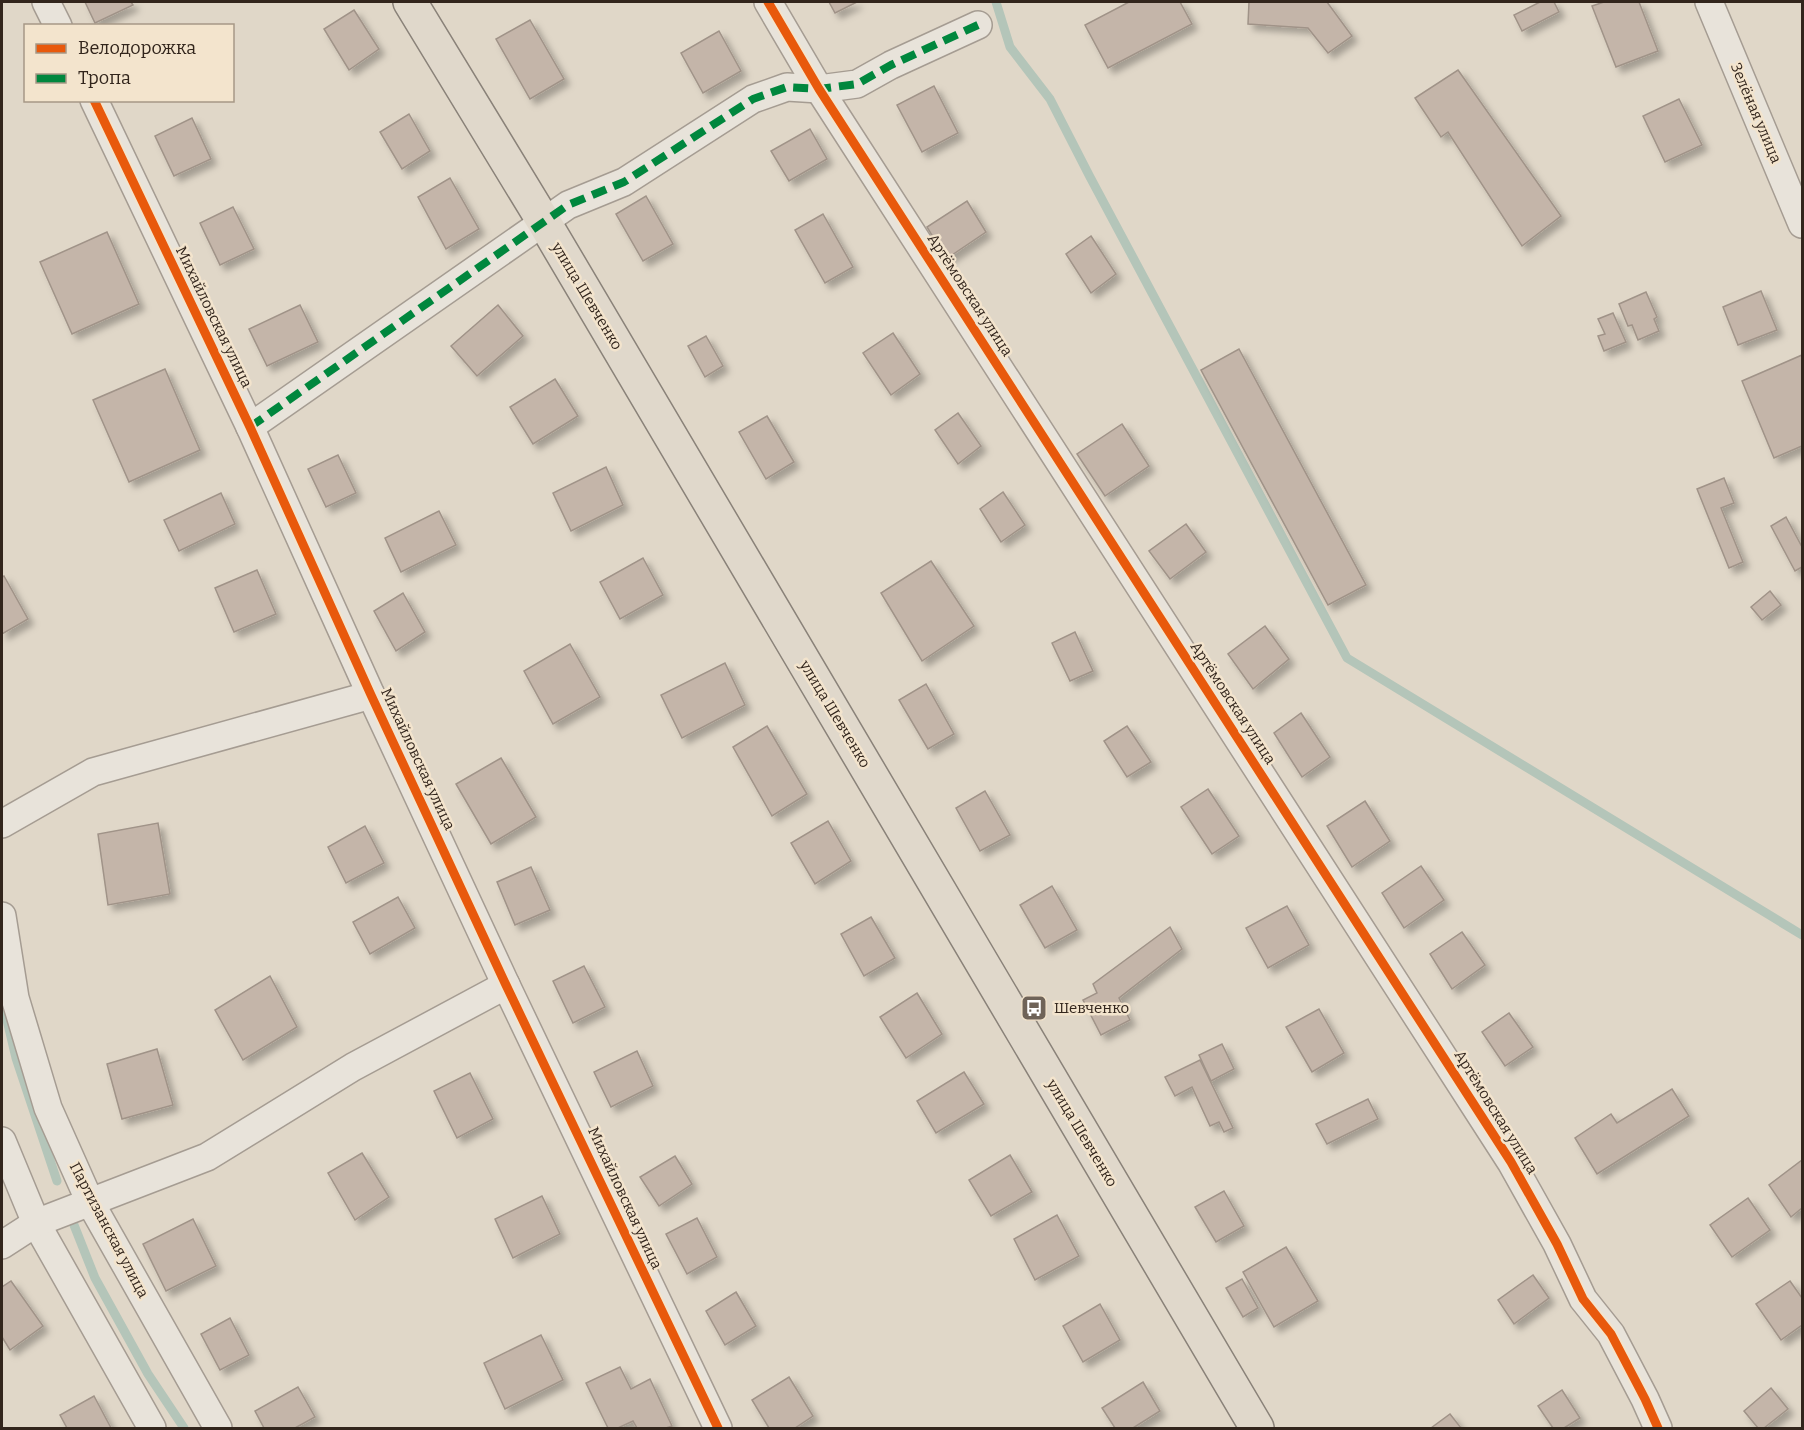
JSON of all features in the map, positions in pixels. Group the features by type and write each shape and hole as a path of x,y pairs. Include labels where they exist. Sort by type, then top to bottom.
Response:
{"main road":[{"name":"улица Шевченко","path":"410,2 544,222 1257,1428"}],"street":[{"path":"46,2 57,24"},
{"name":"Артёмовская улица","path":"768,2 819,89 1511,1162 1557,1244 1583,1299 1611,1334 1658,1428"},
{"name":"Зелёная улица","path":"1709,2 1803,224"},
{"path":"250,427 568,205 624,182 753,99 787,87 819,89 857,84 891,65 978,26"},
{"name":"Михайловская улица","path":"95,102 250,427 506,985 718,1428"},
{"path":"2,824 93,772 371,695"},
{"name":"Партизанская улица","path":"2,916 15,998 48,1108 90,1202 218,1428"},
{"path":"2,1245 36,1223 207,1157 353,1067 506,985"},
{"path":"2,1141 36,1223 152,1428"}],"building":[{"path":"85,2 131,2 133,5 95,23"},
{"path":"829,2 857,2 835,13"},
{"path":"1129,2 1180,2 1192,24 1108,68 1085,25"},
{"path":"1249,2 1327,2 1352,36 1328,53 1308,28 1248,24"},
{"path":"1540,2 1554,2 1559,12 1522,31 1514,15"},
{"path":"1604,2 1639,2 1658,51 1616,67 1592,6"},
{"path":"354,10 379,49 349,70 324,29"},
{"path":"530,20 564,79 530,99 496,39"},
{"path":"719,31 741,71 703,93 681,53"},
{"path":"1458,70 1561,216 1522,246 1448,132 1441,137 1415,98"},
{"path":"934,86 958,133 922,152 897,105"},
{"path":"1679,99 1702,145 1665,162 1643,116"},
{"path":"409,114 430,151 402,169 380,132"},
{"path":"192,118 211,159 174,176 155,136"},
{"path":"810,129 827,159 789,181 771,151"},
{"path":"450,178 479,229 446,249 418,197"},
{"path":"646,196 673,244 643,261 616,214"},
{"path":"967,201 986,232 946,259 927,227"},
{"path":"233,207 254,249 220,265 200,223"},
{"path":"823,214 853,267 825,283 795,230"},
{"path":"107,232 139,304 72,334 40,262"},
{"path":"1091,236 1116,274 1091,293 1066,254"},
{"path":"1761,291 1777,330 1738,345 1723,307"},
{"path":"1646,292 1657,317 1654,319 1659,331 1638,340 1632,325 1628,326 1619,304"},
{"path":"300,305 318,342 267,366 249,329"},
{"path":"498,305 523,336 477,376 451,346"},
{"path":"1613,313 1626,342 1604,351 1598,336 1605,334 1598,319"},
{"path":"893,333 920,374 891,395 863,353"},
{"path":"706,336 723,366 705,377 688,346"},
{"path":"1239,349 1366,585 1328,605 1201,370"},
{"path":"1802,355 1802,446 1774,458 1742,381"},
{"path":"165,369 200,450 129,482 93,400"},
{"path":"555,379 578,416 533,444 510,407"},
{"path":"958,413 981,446 958,464 935,430"},
{"path":"767,416 794,462 766,479 739,432"},
{"path":"1122,424 1149,466 1105,496 1077,454"},
{"path":"338,455 356,493 326,507 308,469"},
{"path":"606,467 623,505 571,531 553,493"},
{"path":"1724,478 1734,503 1721,508 1743,562 1729,568 1697,489"},
{"path":"1003,492 1025,525 1001,542 980,509"},
{"path":"221,493 235,524 179,551 164,520"},
{"path":"439,511 456,545 401,572 385,538"},
{"path":"1786,517 1802,547 1802,567 1795,571 1771,526"},
{"path":"1186,524 1206,552 1170,579 1149,551"},
{"path":"643,558 663,595 620,619 600,582"},
{"path":"931,561 974,626 922,661 881,593"},
{"path":"257,570 276,614 234,632 215,588"},
{"path":"4,576 28,619 2,634 2,577"},
{"path":"1770,591 1781,605 1762,620 1751,607"},
{"path":"403,593 425,632 396,651 374,611"},
{"path":"1265,626 1289,659 1253,689 1228,654"},
{"path":"1075,632 1093,671 1070,681 1052,643"},
{"path":"570,644 600,697 553,724 524,671"},
{"path":"725,663 745,705 682,738 661,695"},
{"path":"926,684 954,734 928,749 899,700"},
{"path":"1301,713 1330,757 1302,777 1274,733"},
{"path":"767,726 807,794 772,816 733,747"},
{"path":"1127,726 1151,762 1127,777 1104,741"},
{"path":"501,758 536,817 491,844 456,784"},
{"path":"1208,789 1239,836 1212,854 1181,807"},
{"path":"985,791 1010,835 980,851 956,808"},
{"path":"1365,801 1390,841 1352,867 1327,826"},
{"path":"828,821 851,861 815,884 791,843"},
{"path":"158,823 170,894 108,905 98,834"},
{"path":"365,826 384,863 346,883 328,847"},
{"path":"1421,866 1444,900 1404,928 1382,893"},
{"path":"531,867 550,910 515,925 497,882"},
{"path":"1052,886 1077,930 1045,948 1020,905"},
{"path":"398,897 415,928 370,954 353,922"},
{"path":"1287,906 1309,945 1268,968 1246,928"},
{"path":"871,917 895,958 864,976 841,934"},
{"path":"1170,927 1182,949 1119,998 1130,1020 1101,1035 1083,1000 1097,993 1093,984"},
{"path":"1462,932 1485,965 1452,989 1430,954"},
{"path":"584,966 605,1007 573,1023 553,981"},
{"path":"270,976 297,1027 243,1060 215,1010"},
{"path":"917,993 942,1034 906,1058 880,1017"},
{"path":"1319,1009 1344,1053 1312,1072 1286,1027"},
{"path":"1509,1013 1533,1047 1505,1066 1482,1032"},
{"path":"1222,1044 1234,1069 1211,1081 1199,1055"},
{"path":"157,1049 173,1105 122,1119 107,1064"},
{"path":"637,1051 653,1086 611,1107 594,1072"},
{"path":"1200,1060 1233,1128 1224,1132 1219,1122 1210,1126 1192,1087 1175,1096 1165,1077"},
{"path":"964,1072 984,1104 936,1133 917,1101"},
{"path":"470,1073 493,1119 457,1138 434,1091"},
{"path":"1672,1089 1689,1116 1597,1174 1575,1138 1611,1114 1617,1123"},
{"path":"1368,1099 1378,1119 1327,1144 1316,1124"},
{"path":"362,1153 389,1197 355,1220 328,1173"},
{"path":"1010,1155 1032,1192 991,1216 969,1180"},
{"path":"675,1156 692,1184 659,1206 640,1177"},
{"path":"1802,1160 1802,1208 1791,1217 1769,1185"},
{"path":"1224,1191 1244,1226 1216,1242 1195,1207"},
{"path":"542,1196 560,1234 513,1258 495,1219"},
{"path":"1748,1198 1770,1230 1732,1257 1710,1225"},
{"path":"1057,1215 1079,1256 1035,1280 1014,1239"},
{"path":"697,1218 717,1257 687,1274 666,1234"},
{"path":"193,1219 216,1266 166,1291 143,1244"},
{"path":"1286,1247 1318,1301 1274,1327 1243,1272"},
{"path":"1533,1275 1549,1298 1514,1324 1498,1300"},
{"path":"1242,1279 1258,1308 1243,1317 1226,1288"},
{"path":"11,1281 43,1326 10,1350 2,1337 2,1287"},
{"path":"1790,1281 1802,1298 1802,1325 1781,1340 1756,1304"},
{"path":"736,1292 756,1326 725,1345 706,1311"},
{"path":"1100,1304 1120,1340 1083,1362 1063,1326"},
{"path":"230,1318 249,1355 220,1370 201,1334"},
{"path":"541,1335 563,1380 505,1409 484,1363"},
{"path":"620,1367 631,1389 650,1379 672,1426 637,1428 633,1421 618,1428 608,1428 586,1383"},
{"path":"789,1377 813,1416 795,1428 769,1428 752,1400"},
{"path":"1143,1382 1160,1411 1133,1428 1115,1428 1102,1408"},
{"path":"298,1387 315,1417 295,1428 264,1428 255,1411"},
{"path":"1771,1388 1788,1409 1764,1428 1758,1428 1744,1411"},
{"path":"1562,1390 1580,1418 1564,1428 1553,1428 1538,1406"},
{"path":"94,1396 111,1428 67,1428 60,1415"},
{"path":"1450,1414 1461,1428 1431,1428"}],"waterway":[{"path":"996,2 1010,47 1050,99 1347,658 1802,935"},
{"path":"2,999 16,1058 57,1181"},
{"path":"72,1220 95,1278 148,1374 184,1428"}],"marked path":[{"path":"250,427 568,205 624,182 753,99 787,87 819,89 857,84 891,65 978,25"}],"cycle path":[{"path":"768,2 819,89 1511,1162 1557,1244 1583,1299 1611,1334 1658,1428"},
{"path":"95,102 250,427 506,985 718,1428"}],"place":[{"name":"Шевченко","path":"1034,1008"}]}
